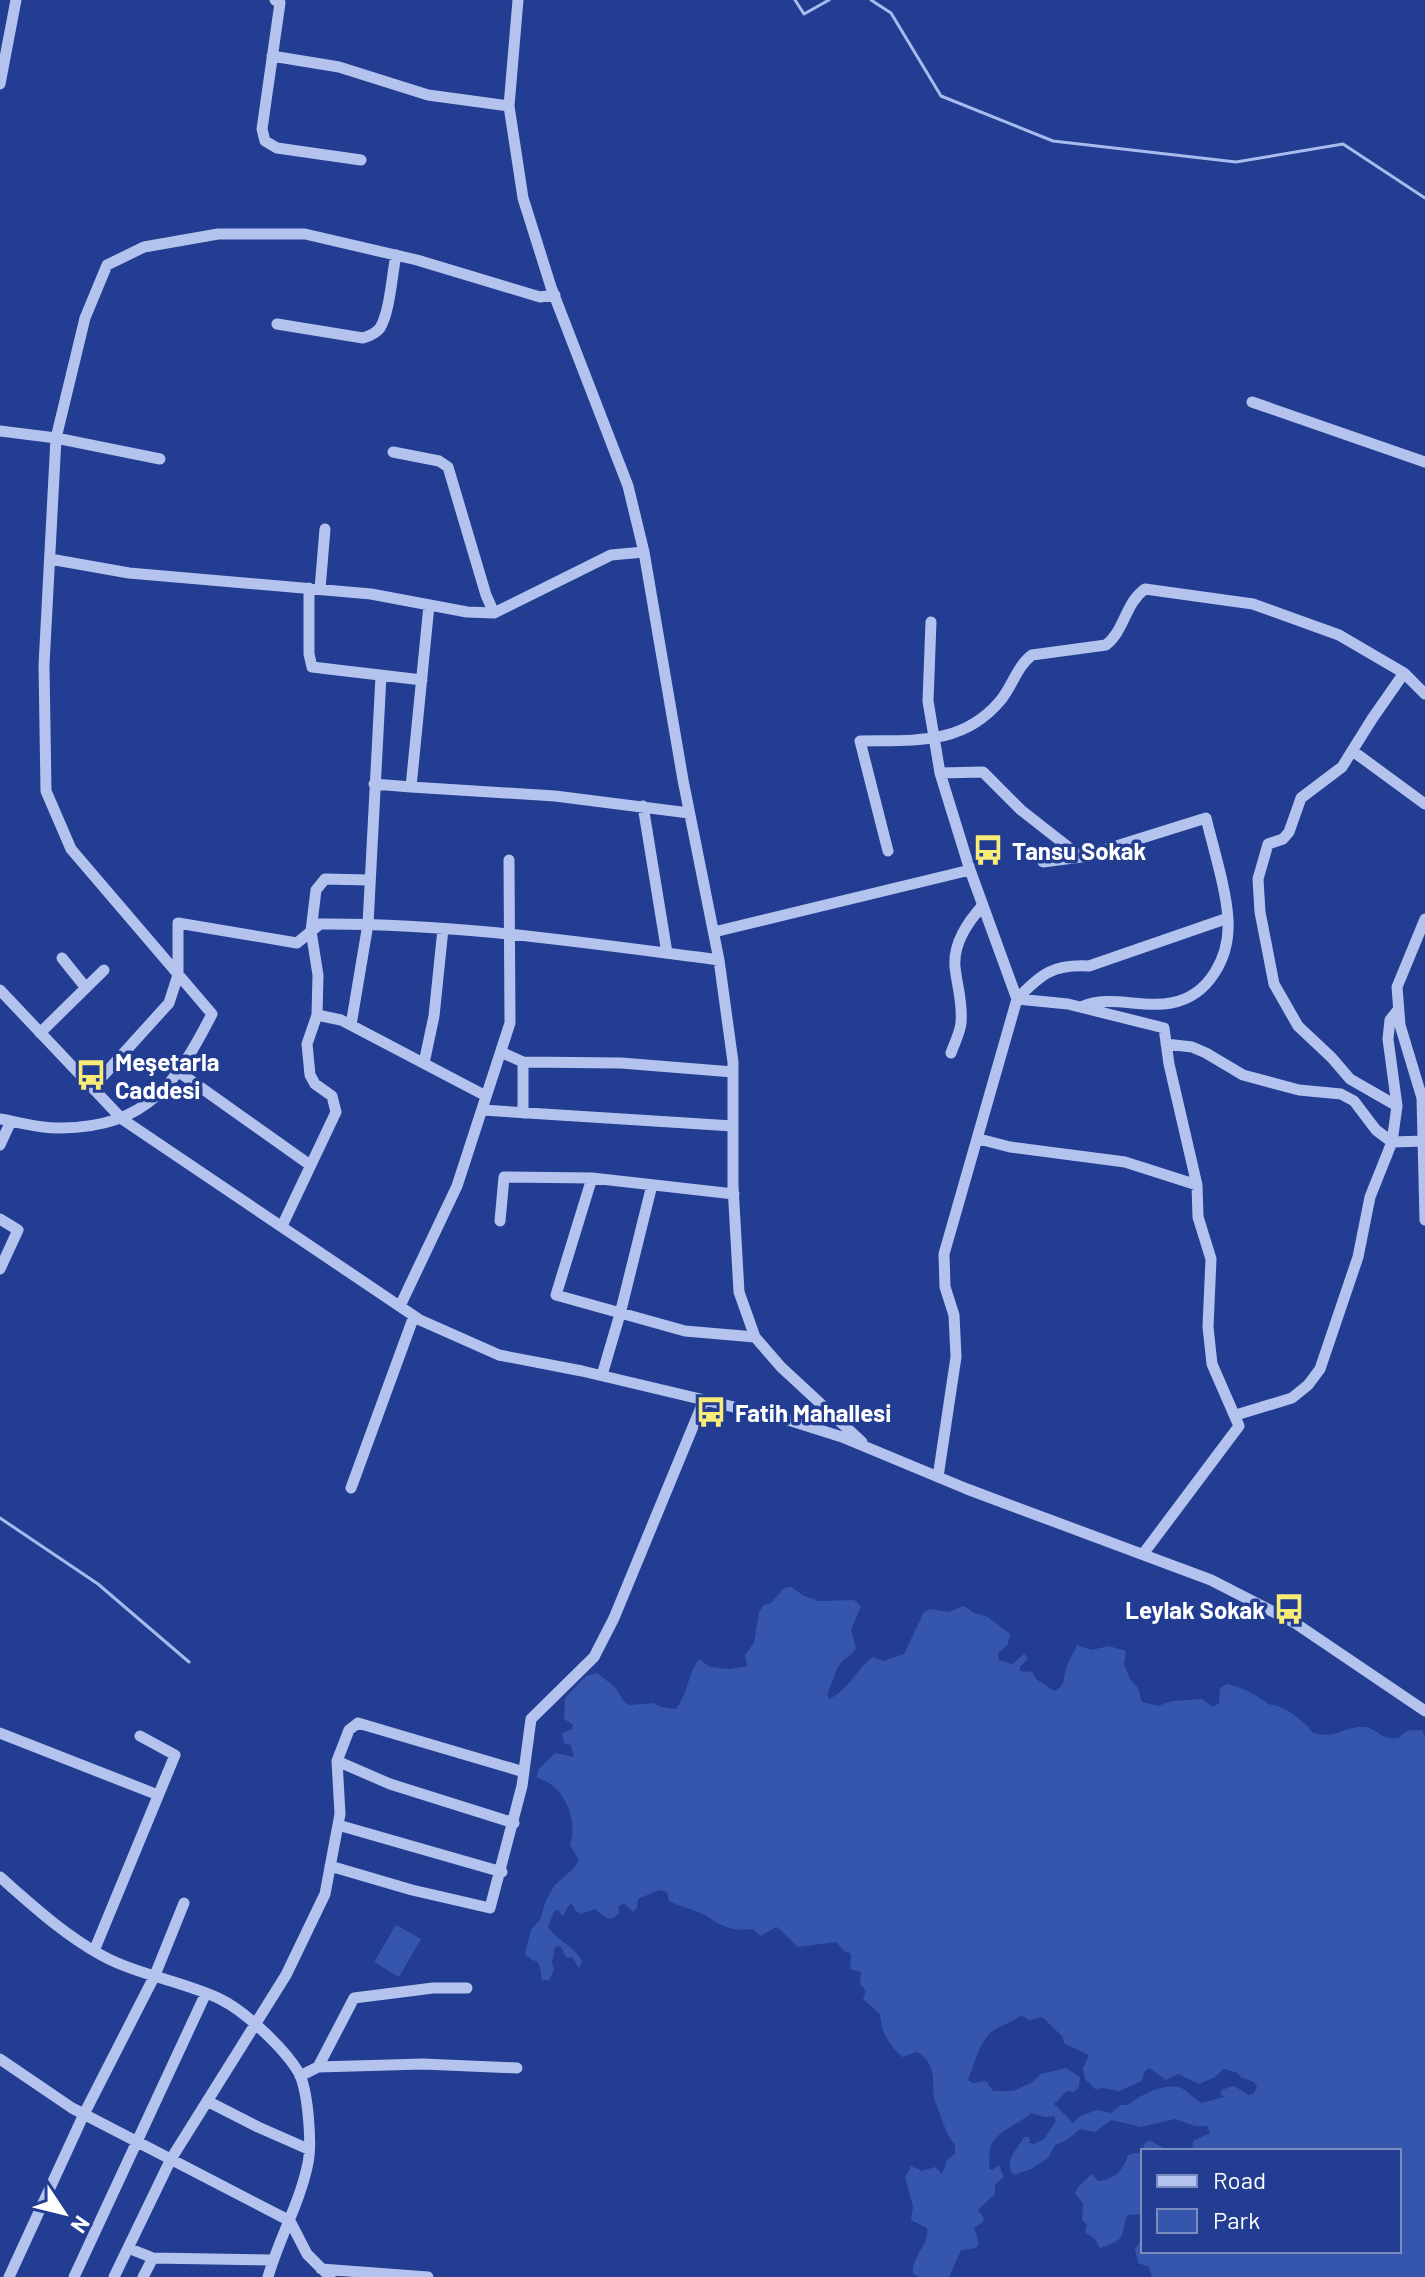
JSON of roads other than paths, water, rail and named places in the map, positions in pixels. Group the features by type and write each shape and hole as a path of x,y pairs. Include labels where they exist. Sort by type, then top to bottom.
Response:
{"street":[{"path":"0,84 16,0"},
{"path":"275,0 280,3 262,129 265,141 277,148 361,160"},
{"path":"518,0 509,106 523,198 555,295 628,486 644,552 689,813 719,960 733,1072 739,1292 755,1337 781,1367 868,1448"},
{"path":"272,56 339,67 428,95 509,106"},
{"path":"0,1145 6,1120 60,1128 122,1119 157,1097 188,1062 212,1014 71,849 46,791 44,665 56,438 85,318 107,265 144,247 218,234 305,234 396,255 540,297 555,295"},
{"path":"277,324 363,338 370,336 379,330 384,317 396,255"},
{"path":"1252,402 1425,462"},
{"path":"0,431 56,438 160,459"},
{"path":"393,452 439,461 448,467 494,613"},
{"path":"325,529 314,588 309,654 312,667 422,680"},
{"path":"50,559 129,573 371,594 467,612 494,613 611,555 644,552"},
{"path":"888,851 860,741 934,739 952,735 983,717 1000,701 1024,661 1032,655 1106,645 1113,638 1133,600 1145,589 1253,604 1339,635 1404,673 1425,694"},
{"path":"411,787 429,605"},
{"path":"931,622 928,701 940,773 970,870 1017,999"},
{"path":"1397,1106 1350,1079 1298,1026 1274,984 1260,912 1258,879 1268,844 1283,839 1289,832 1301,798 1342,767 1354,752 1372,719 1404,673"},
{"path":"351,1025 368,924 381,676"},
{"path":"1354,752 1425,804"},
{"path":"940,773 983,772 1021,810 1081,857"},
{"path":"374,784 555,796 689,813"},
{"path":"643,806 667,953"},
{"path":"1043,862 1081,857 1206,818 1228,918 1227,947 1212,979 1197,993 1170,1004 1096,1000 1081,1007"},
{"path":"400,1306 457,1186 510,1023 509,860"},
{"path":"714,932 970,870"},
{"path":"282,1226 336,1112 332,1096 315,1084 310,1075 307,1044 317,1015 318,975 311,931 316,890 325,879 369,880"},
{"path":"951,1053 961,1026 961,994 955,964 958,944 968,923 983,905"},
{"path":"938,1477 956,1357 954,1315 945,1287 944,1254 1017,999 1036,979 1053,969 1069,965 1089,966 1228,918"},
{"path":"1425,919 1397,987 1400,1025 1422,1098 1425,1220"},
{"path":"92,1088 169,1003 178,975 178,923 297,943 320,924 509,933 719,960"},
{"path":"424,1063 434,1016 443,929"},
{"path":"62,958 86,988"},
{"path":"40,1033 104,970"},
{"path":"0,990 122,1119 414,1316 499,1355 602,1375 785,1419 1211,1580 1279,1613 1425,1711"},
{"path":"1017,999 1081,1007 1164,1028 1197,1185 1198,1217 1211,1259 1208,1327 1212,1364 1239,1426 1143,1554"},
{"path":"1236,1415 1292,1398 1308,1385 1320,1369 1358,1257 1370,1197 1392,1142 1397,1106 1388,1039 1390,1020 1398,1010"},
{"path":"317,1015 341,1020 486,1096"},
{"path":"1166,1044 1192,1047 1243,1075 1299,1090 1319,1090 1349,1097 1376,1130 1392,1142 1424,1141"},
{"path":"501,1052 523,1062 621,1063 733,1072"},
{"path":"523,1062 523,1113"},
{"path":"179,1072 310,1165"},
{"path":"482,1110 733,1126"},
{"path":"979,1139 1010,1147 1125,1162 1197,1185"},
{"path":"500,1221 504,1177 592,1178 734,1194"},
{"path":"592,1178 556,1295 685,1331 755,1337"},
{"path":"602,1375 652,1185"},
{"path":"0,1219 18,1230 0,1269"},
{"path":"351,1488 414,1316"},
{"path":"330,1866 490,1908 514,1823 531,1719 594,1657 614,1618 704,1400"},
{"path":"114,2277 171,2159 286,1975 325,1894 340,1814 337,1761 349,1730 358,1723 524,1772"},
{"path":"0,1733 158,1795"},
{"path":"94,1951 175,1755 140,1736"},
{"path":"337,1761 390,1784 514,1823"},
{"path":"338,1825 502,1872"},
{"path":"0,1877 59,1929 94,1951 223,2000 285,2054 300,2076 308,2113 309,2161 268,2277"},
{"path":"9,2277 84,2114 155,1975 184,1903"},
{"path":"318,2067 354,1998 433,1988 467,1988"},
{"path":"74,2277 206,1993"},
{"path":"0,2059 84,2114 290,2221 307,2254 325,2273 428,2277"},
{"path":"300,2076 318,2067 423,2064 517,2068"},
{"path":"207,2101 308,2149"},
{"path":"128,2248 153,2258 273,2260"},
{"path":"143,2277 153,2258"}],"waterway":[{"path":"795,0 804,14 829,0"},
{"path":"871,0 891,13 941,96 1053,141 1236,162 1343,144 1425,198"},
{"path":"0,1518 98,1584 189,1662"}],"place":[{"name":"Tansu Sokak","path":"988,850"},
{"name":"Meşetarla Caddesi","path":"91,1075"},
{"name":"Fatih Mahallesi","path":"711,1412"},
{"name":"Leylak Sokak","path":"1289,1609"}]}
